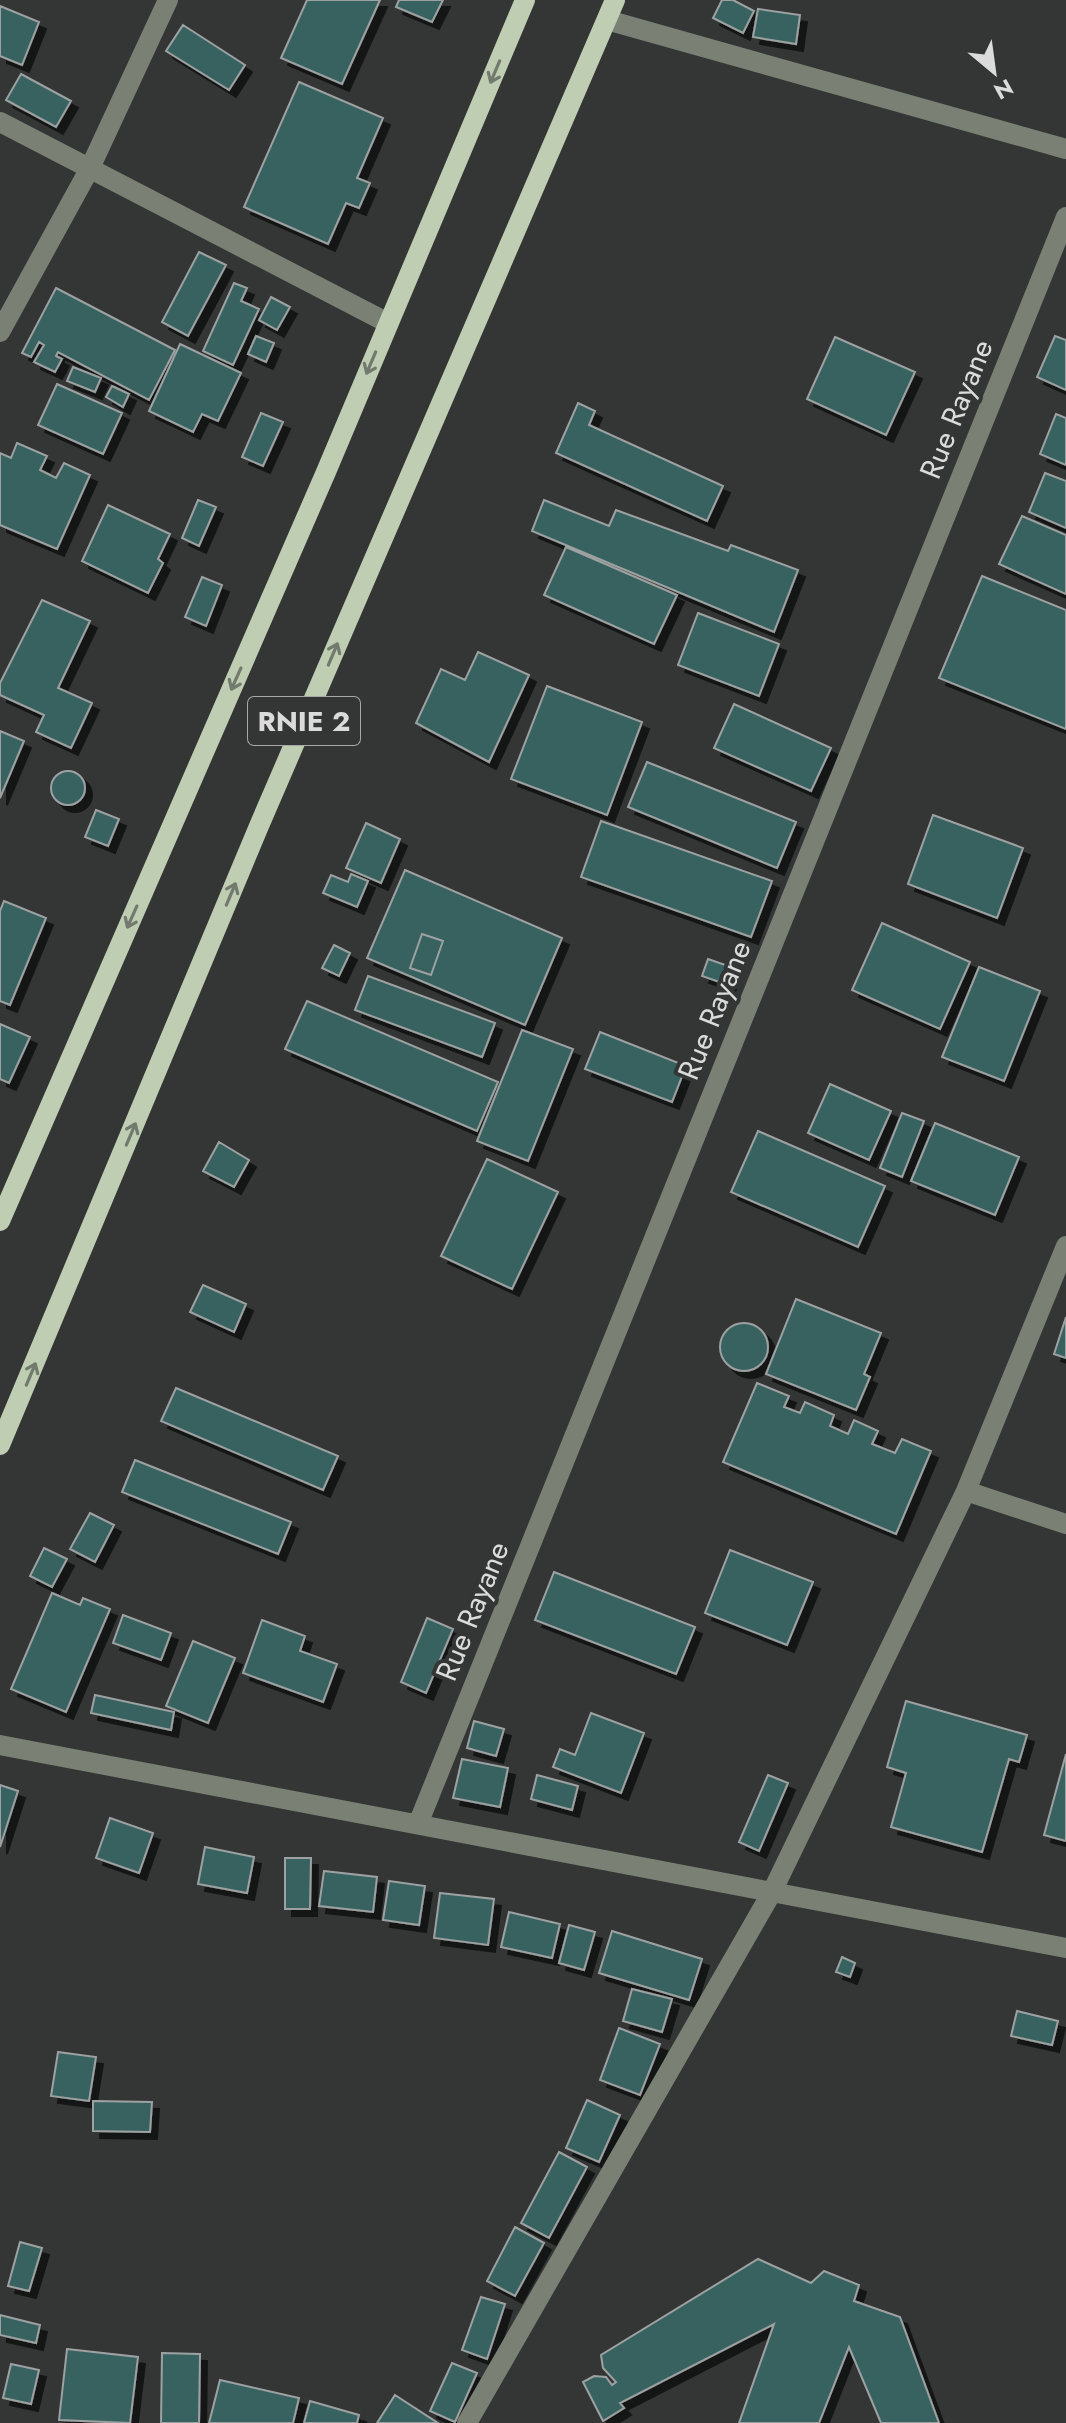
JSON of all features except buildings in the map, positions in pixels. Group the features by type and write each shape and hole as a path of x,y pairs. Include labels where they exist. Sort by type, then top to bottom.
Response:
{"main road":[{"name":"RNIE 2","path":"1,1215 525,0"},
{"name":"RNIE 2","path":"0,1445 259,826 615,0"}],"street":[{"path":"0,332 90,168 168,0"},
{"path":"607,20 1066,149"},
{"path":"0,122 388,323"},
{"name":"Rue Rayane","path":"418,1824 1066,217"},
{"path":"467,2423 772,1892 966,1491 1066,1246"},
{"path":"966,1491 1066,1524"},
{"path":"0,1745 1066,1948"}]}
